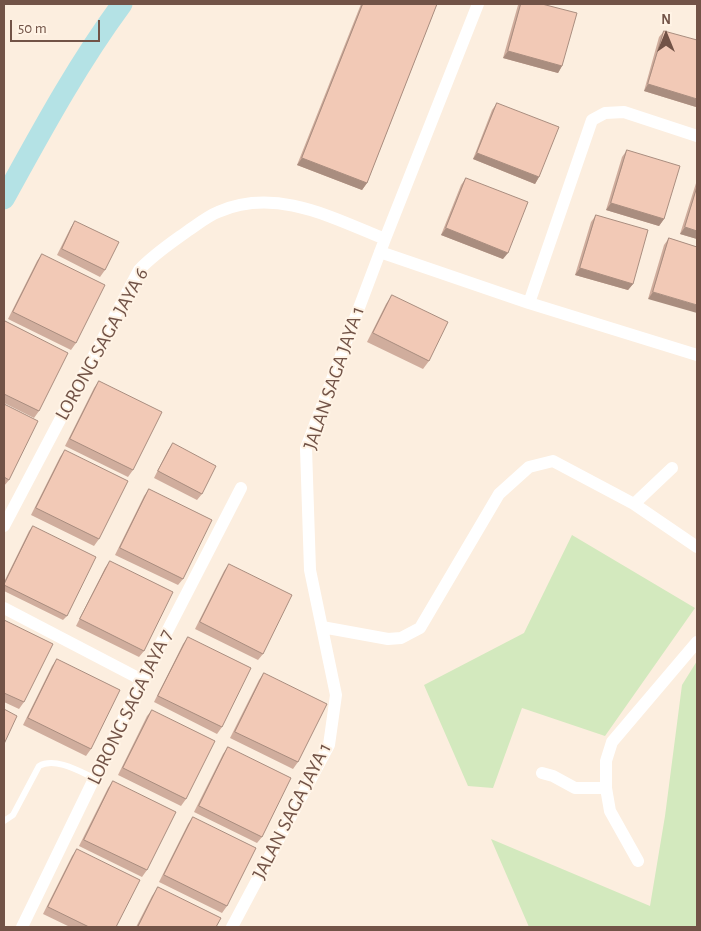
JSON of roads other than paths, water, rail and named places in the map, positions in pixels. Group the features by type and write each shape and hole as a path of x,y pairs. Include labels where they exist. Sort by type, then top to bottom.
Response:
{"street":[{"name":"JALAN SAGA JAYA 1","path":"232,927 329,745 336,695 310,570 306,448 385,239 478,4"},
{"path":"529,303 592,120 605,113 624,112 697,136"},
{"name":"LORONG SAGA JAYA 6","path":"4,526 139,270 154,254 215,212 253,201 282,203 313,210 385,239"},
{"path":"380,252 529,303 697,356"},
{"path":"322,627 388,639 401,638 420,628 499,494 529,467 553,461 634,504 697,547"},
{"path":"634,504 672,468"},
{"name":"LORONG SAGA JAYA 7","path":"22,927 142,680 241,488"},
{"path":"4,608 142,680"},
{"path":"638,861 610,811 606,788 606,761 612,742 697,642"},
{"path":"542,772 575,788 606,788"}],"lane":[{"path":"4,821 13,815 39,766 44,763 50,762 78,770 94,778"}],"waterway":[{"path":"4,199 75,75 122,4"}]}
